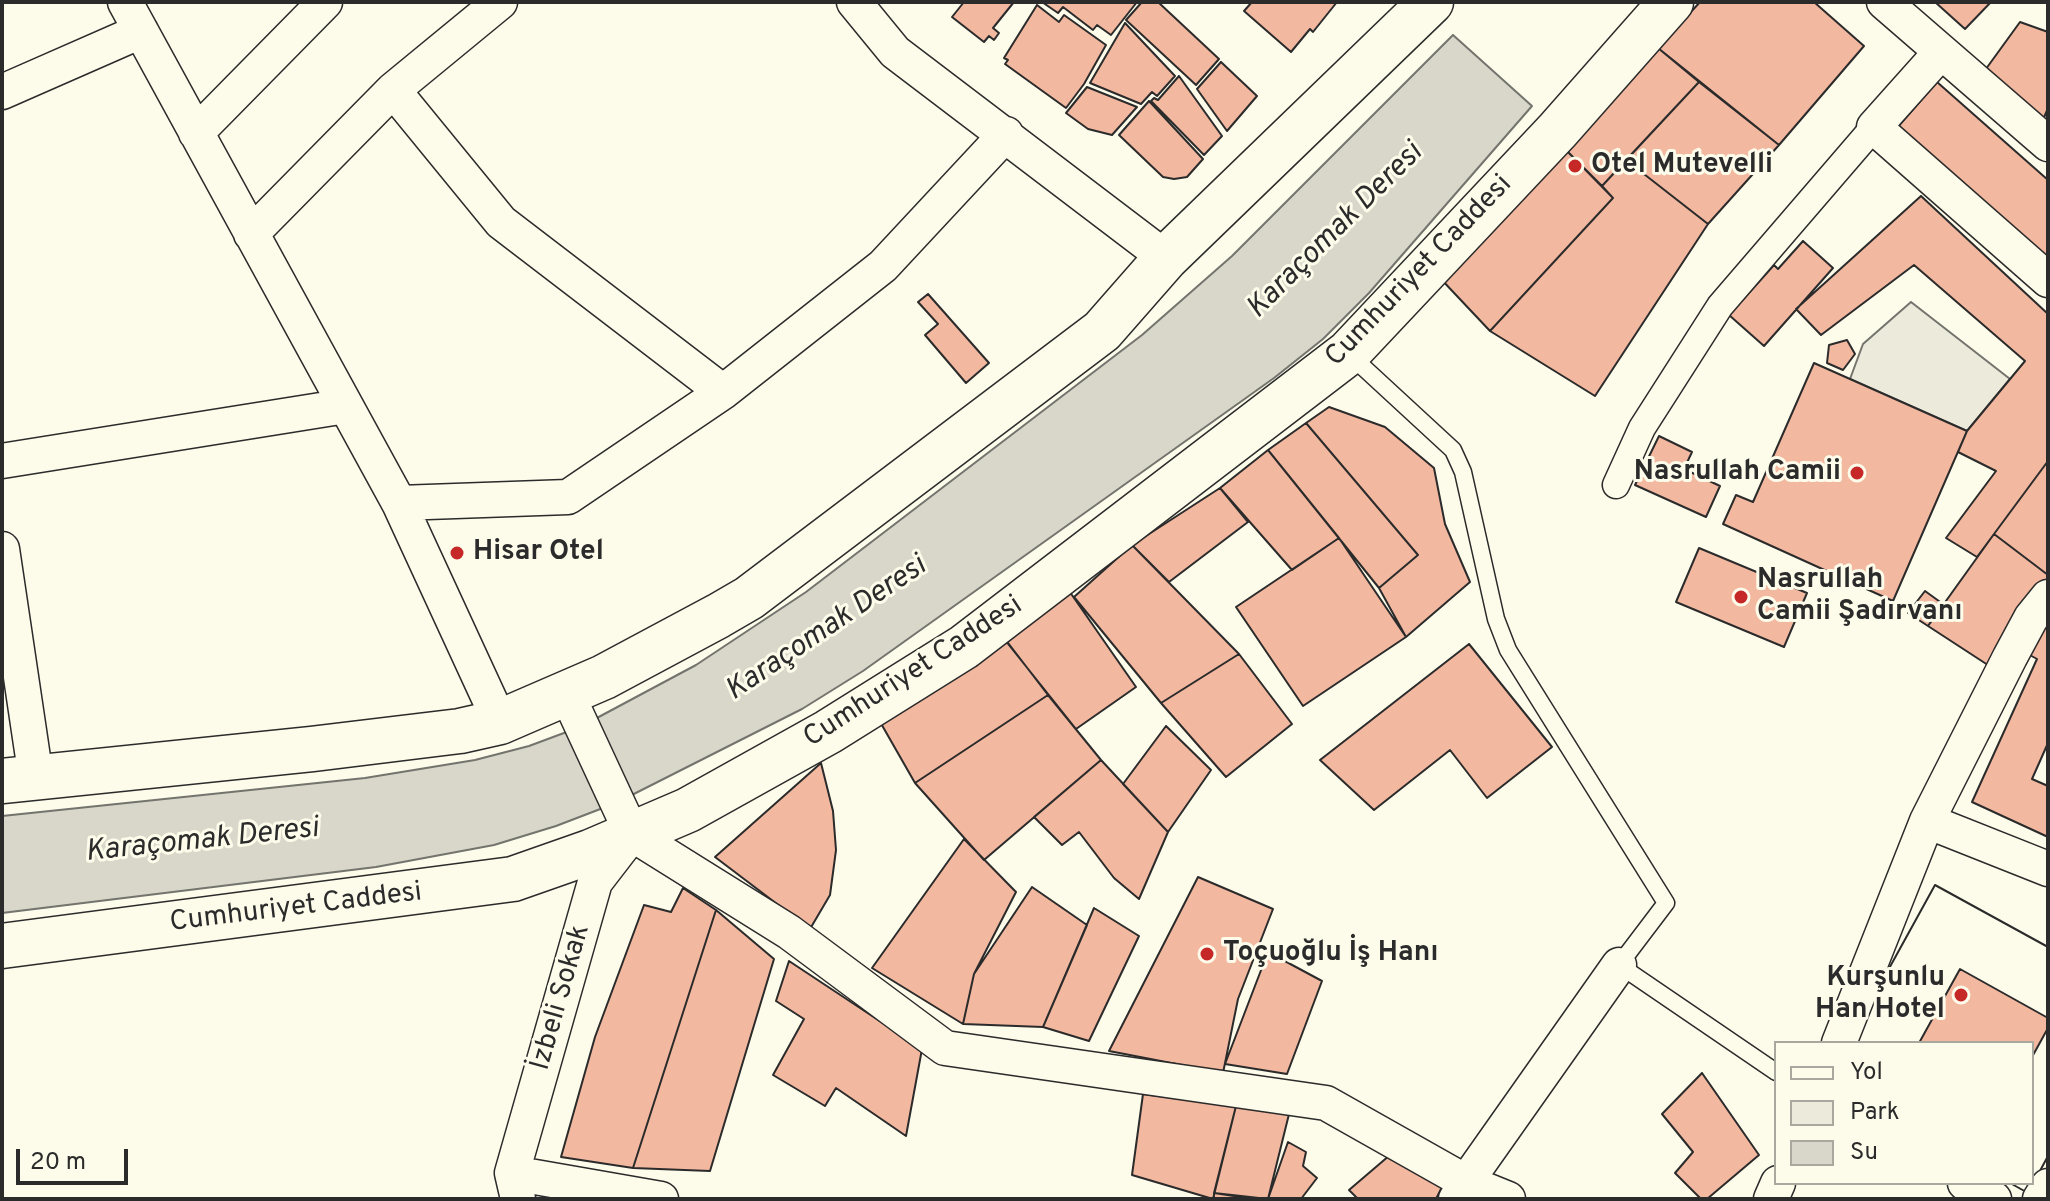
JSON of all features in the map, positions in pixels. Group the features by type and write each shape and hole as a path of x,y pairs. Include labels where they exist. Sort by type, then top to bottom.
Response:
{"main road":[{"path":"19,780 312,749 460,731 500,722 567,694 749,598 1102,331 1166,258 1431,2"},
{"name":"Cumhuriyet Caddesi","path":"2,946 513,879 688,810 803,746 964,647 1348,353 1558,130 1671,2"}],"street":[{"path":"196,133 325,2"},
{"path":"251,234 393,90 500,2"},
{"path":"854,2 895,52 1166,258"},
{"path":"1884,2 2048,144"},
{"path":"2,92 133,16 399,503 500,722"},
{"path":"1616,485 1642,428 1720,306 1941,52"},
{"path":"393,90 501,222 723,392"},
{"path":"1874,127 2048,280"},
{"path":"399,503 568,497 723,392 883,266 1006,134"},
{"path":"2,461 346,406"},
{"path":"2,549 19,780"},
{"path":"1840,1041 1927,821 2031,618 2048,597"},
{"path":"567,694 632,834 789,932 945,1048 1326,1103 1461,1190 1508,1199"},
{"path":"1927,821 2048,869"},
{"name":"İzbeli Sokak","path":"515,1186 595,882 632,834"},
{"path":"1461,1190 1619,965"},
{"path":"1969,1185 1994,1199"},
{"path":"515,1186 661,1199"},
{"path":"2040,1199 2048,1186"}],"lane":[{"path":"1348,353 1453,450 1463,472 1496,619 1508,650 1666,903 1619,965 1774,1071"}],"green space":[{"path":"1911,302 2010,379 1967,431 1850,379 1863,344"}],"water":[{"name":"Karaçomak Deresi","path":"1453,35 1532,106 1369,293 1323,339 1274,378 863,671 802,709 616,803 494,845 376,867 2,913 2,816 365,778 475,760 529,746 580,727 696,665 806,592 1142,335 1232,256"}],"building":[{"path":"964,2 1014,2 993,28 999,33 994,40 989,36 984,42 952,17"},
{"path":"1042,2 1137,2 1111,35 1097,25 1093,30 1063,7 1058,13"},
{"path":"1142,2 1158,2 1219,59 1196,85 1126,20"},
{"path":"1252,2 1337,2 1313,32 1310,29 1291,52 1244,11"},
{"path":"1700,2 1814,2 1864,46 1779,145 1658,48"},
{"path":"1935,2 1991,2 1965,29"},
{"path":"1037,5 1059,22 1064,15 1106,45 1066,108 1005,64 1008,60 1004,58"},
{"path":"2020,22 2048,32 2048,108 2043,120 1983,73"},
{"path":"1125,23 1175,76 1157,96 1152,92 1141,104 1090,83"},
{"path":"1658,48 1699,82 1602,186 1565,149"},
{"path":"1221,62 1257,96 1227,131 1197,89"},
{"path":"1179,76 1222,136 1204,155 1151,101 1154,98 1158,100"},
{"path":"1699,82 1779,145 1708,224 1626,160"},
{"path":"1937,82 2048,180 2048,263 1896,129"},
{"path":"1087,87 1137,107 1112,135 1088,129 1066,113"},
{"path":"1149,101 1203,159 1187,177 1163,177 1119,135"},
{"path":"1565,149 1613,198 1490,331 1440,278"},
{"path":"1626,160 1708,224 1595,396 1490,331 1613,198 1602,186"},
{"path":"1921,196 2048,314 2048,461 1977,557 1946,538 1996,471 1958,452 1967,431 2025,361 1914,265 1821,335 1796,309"},
{"path":"1803,241 1833,268 1764,346 1729,315 1774,265 1778,269"},
{"path":"928,294 989,363 966,383 925,335 938,324 918,302"},
{"path":"1847,340 1855,354 1843,370 1827,363 1829,345"},
{"name":"Nasrullah Camii","path":"1814,363 1967,431 1893,601 1723,524 1736,495 1753,502"},
{"path":"1329,407 1385,427 1434,468 1445,524 1470,582 1406,637 1379,588 1418,555 1306,423"},
{"path":"1306,423 1418,555 1379,588 1268,450"},
{"path":"1659,436 1692,452 1684,469 1720,486 1706,517 1635,485"},
{"path":"1268,450 1339,538 1292,570 1220,488"},
{"path":"2048,461 2048,575 1994,534"},
{"path":"1220,488 1248,522 1169,582 1132,545"},
{"path":"1994,534 2048,578 2021,616 1994,669 1928,626"},
{"path":"1339,538 1406,637 1303,706 1236,607"},
{"path":"1132,545 1239,654 1161,703 1074,597"},
{"name":"Nasrullah Camii Şadırvanı","path":"1699,548 1807,593 1784,647 1676,602"},
{"path":"1058,575 1136,687 1076,729 993,625"},
{"path":"1925,591 1943,604 1928,626 1908,613"},
{"path":"2048,619 2048,743 2032,779 2048,786 2048,837 1972,802 2037,659 2028,654"},
{"path":"1002,635 1048,695 915,783 879,720"},
{"path":"1469,644 1552,747 1487,798 1450,750 1374,810 1320,760"},
{"path":"1239,654 1292,724 1226,777 1161,703"},
{"path":"1048,695 1101,760 984,860 915,783"},
{"path":"1166,726 1211,770 1168,832 1123,784"},
{"path":"1101,760 1168,832 1139,899 1114,878 1079,832 1062,845 1034,817"},
{"path":"821,763 833,811 836,850 830,895 810,929 715,857"},
{"path":"964,839 1016,892 974,974 963,1024 872,968"},
{"name":"Toçuoğlu İş Hanı","path":"1198,877 1273,909 1238,999 1223,1073 1109,1051"},
{"name":"Kurşunlu Han Hotel","path":"1935,885 2048,947 2048,1018 1960,969 1920,1041 1849,1041"},
{"name":"Kurşunlu Han Hotel","path":"1935,885 2048,947 2048,1156 2034,1182 2034,1041 1849,1041"},
{"path":"1032,887 1087,925 1043,1027 963,1024 974,974"},
{"path":"683,888 716,910 633,1168 561,1157 595,1037 644,905 671,912"},
{"path":"1094,908 1139,936 1089,1041 1043,1027"},
{"path":"716,910 774,959 710,1171 633,1168"},
{"path":"1268,952 1322,981 1287,1074 1225,1064"},
{"path":"789,961 922,1049 906,1136 836,1088 825,1106 773,1075 804,1019 776,1001"},
{"path":"2048,1028 2048,1156 2034,1182 2034,1053"},
{"path":"1702,1073 1759,1155 1707,1199 1701,1199 1675,1173 1693,1152 1662,1114"},
{"path":"1143,1094 1236,1106 1213,1199 1132,1175"},
{"path":"1236,1106 1291,1106 1268,1199 1214,1193"},
{"path":"1288,1142 1306,1152 1303,1166 1317,1178 1301,1199 1268,1199"},
{"path":"1397,1149 1443,1185 1436,1199 1358,1199 1349,1190"},
{"name":"Kurşunlu Han Hotel","path":"2014,1185 2032,1185 2028,1193"},
{"path":"2014,1185 2032,1185 2028,1193"},
{"path":"1214,1193 1254,1199 1214,1199"}],"place":[{"name":"Otel Mutevelli","path":"1575,166"},
{"name":"Nasrullah Camii","path":"1857,473"},
{"name":"Hisar Otel","path":"457,553"},
{"name":"Nasrullah Camii Şadırvanı","path":"1741,597"},
{"name":"Toçuoğlu İş Hanı","path":"1207,954"},
{"name":"Kurşunlu Han Hotel","path":"1961,995"}]}
